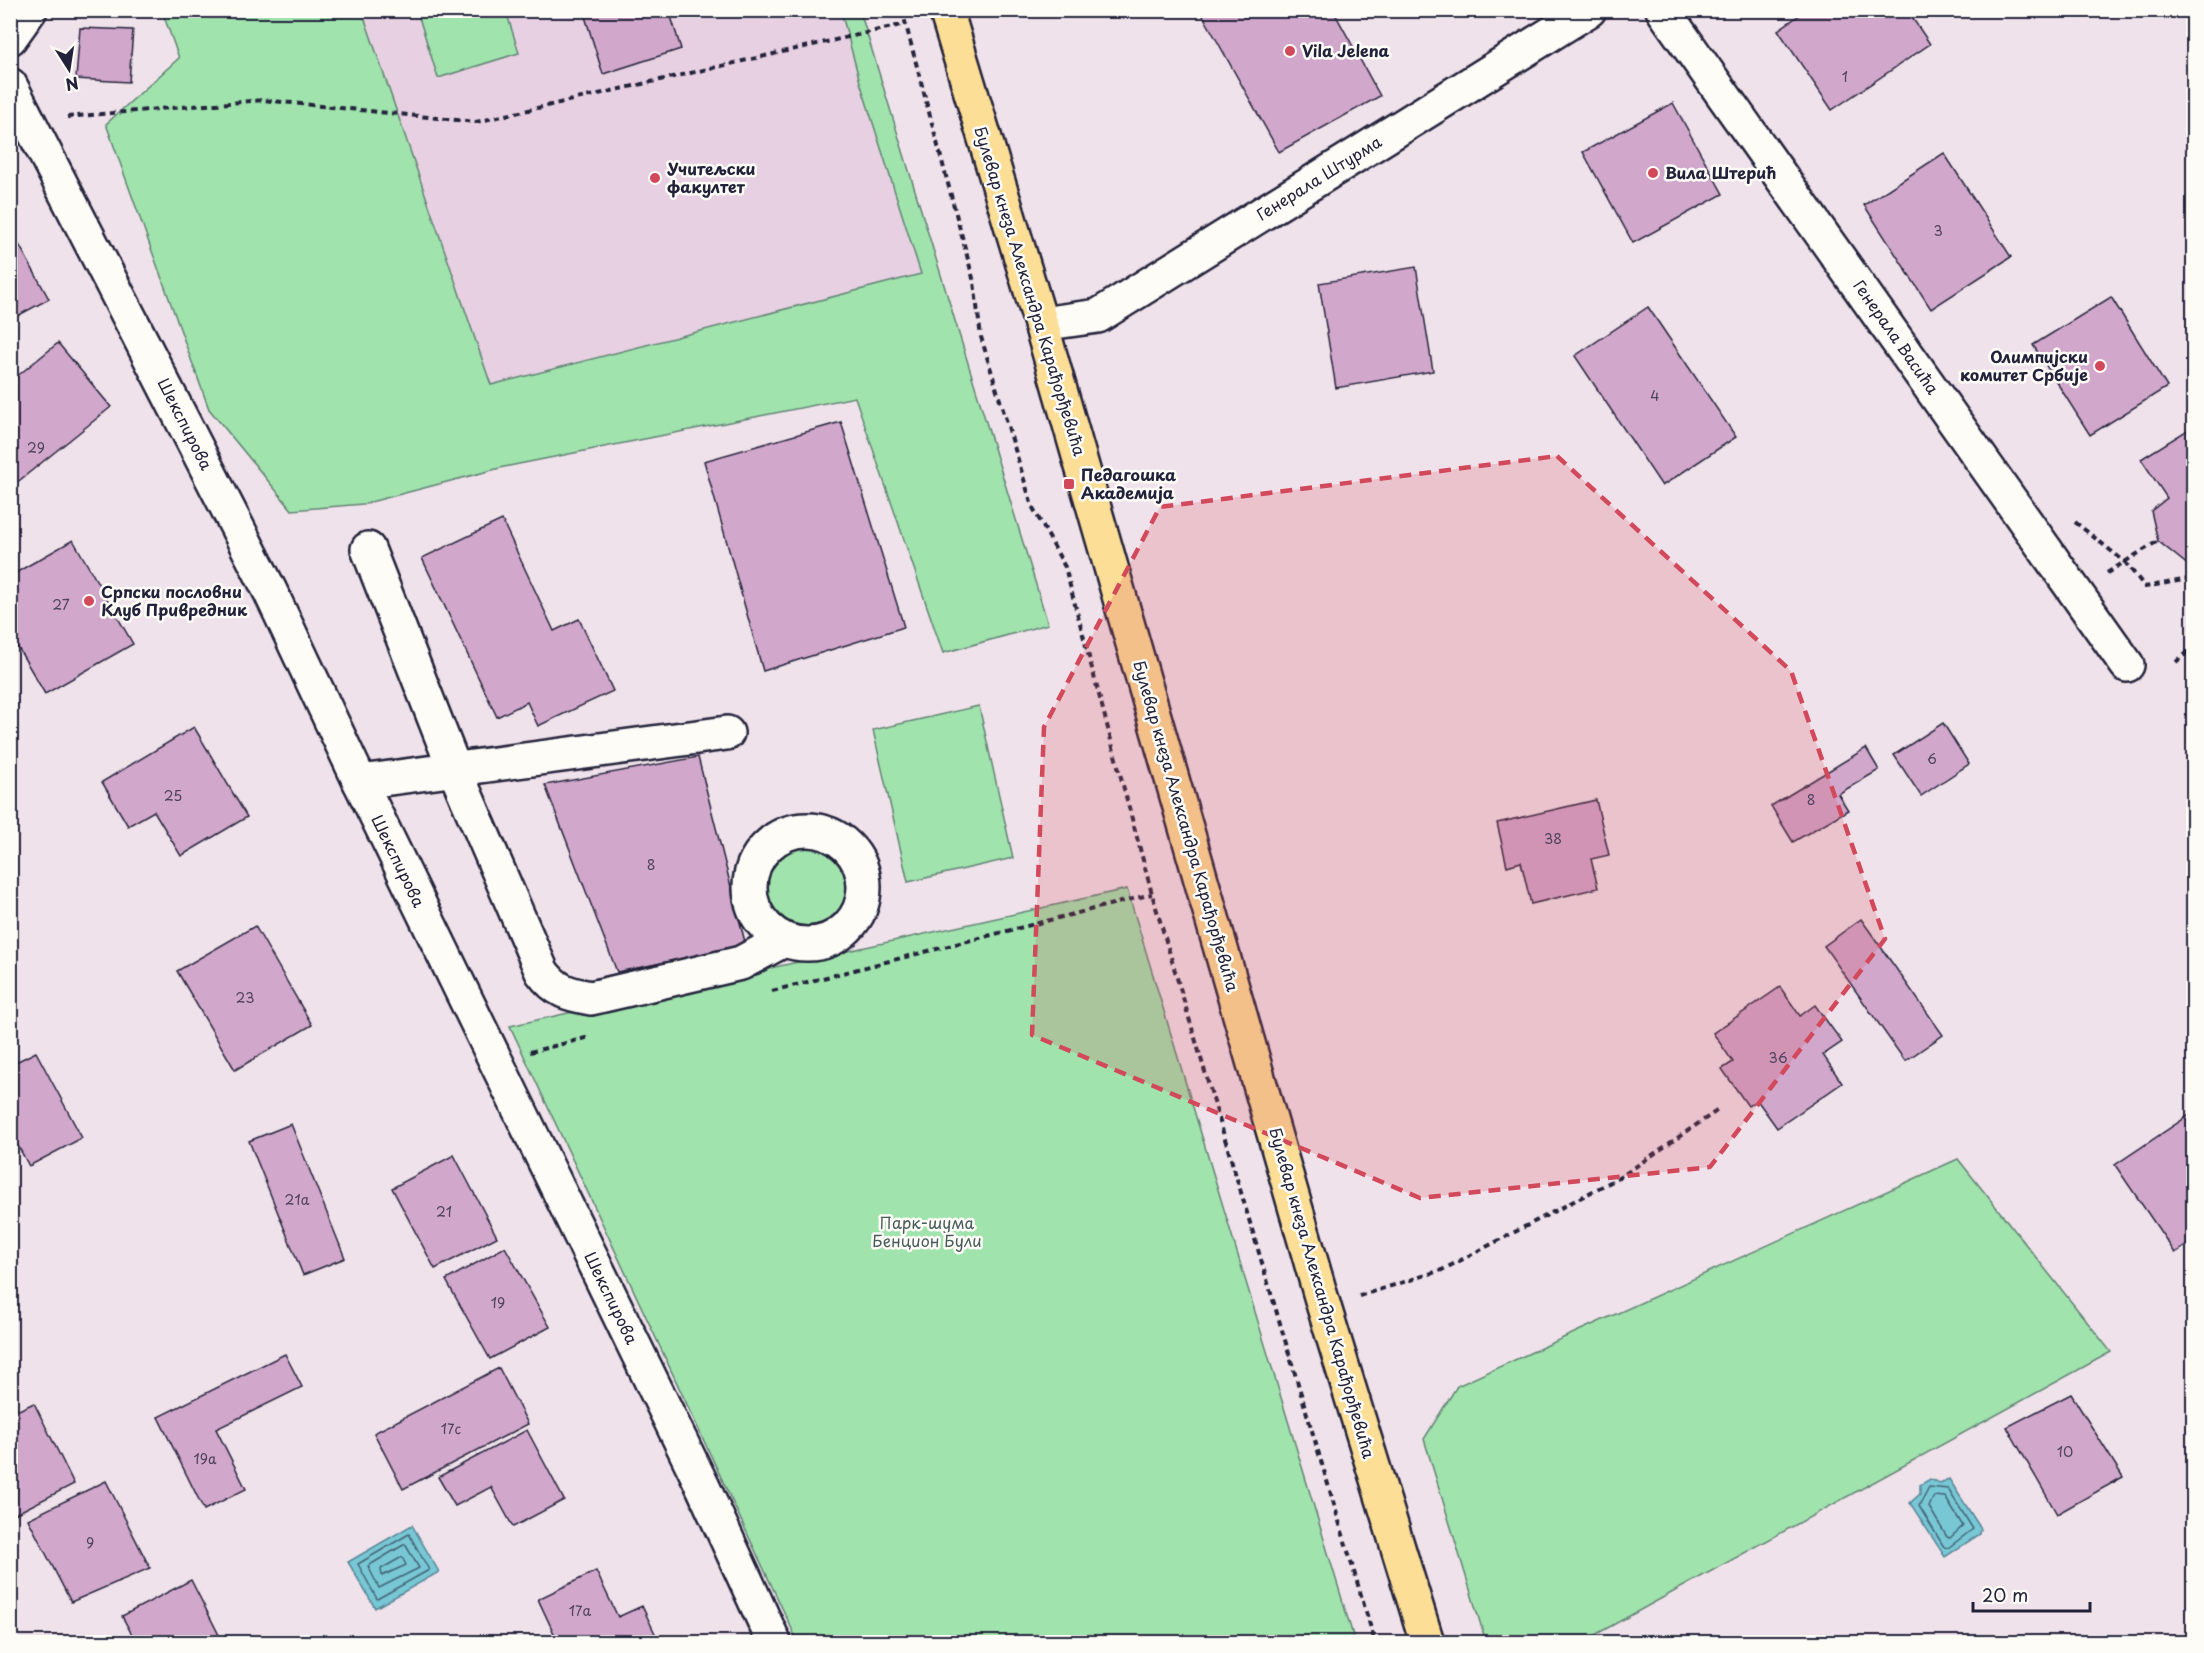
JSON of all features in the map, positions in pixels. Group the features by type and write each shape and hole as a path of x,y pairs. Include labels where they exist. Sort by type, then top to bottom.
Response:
{"main road":[{"name":"Булевар кнеза Александра Карађорђевића","path":"946,10 1041,324 1324,1307 1427,1642"}],"street":[{"path":"10,38 30,10"},
{"name":"Генерала Штурма","path":"1041,324 1098,316 1589,10"},
{"name":"Генерала Васића","path":"1663,10 2127,666"},
{"name":"Шекспирова","path":"10,85 270,591 360,782 703,1487 774,1642"},
{"path":"368,549 454,768 542,972 553,987 591,998 741,963 784,940"},
{"path":"360,782 727,733"}],"path":[{"path":"902,10 974,282 981,337 1032,507 1065,567 1152,894 1375,1642"},
{"path":"29,120 263,100 476,122 905,24"},
{"path":"2075,522 2125,562 2145,587 2188,579 2193,584"},
{"path":"2140,553 2158,541"},
{"path":"2176,662 2193,647"},
{"path":"760,994 1152,894"},
{"path":"495,1061 599,1035"},
{"path":"1324,1307 1442,1270 1622,1176 1718,1110"}],"highlighted area":[{"path":"1557,456 1791,671 1885,939 1710,1167 1420,1198 1032,1035 1044,727 1160,507"}],"shaded area":[{"name":"Учитељски факултет","path":"362,11 841,11 860,82 921,274 490,385"}],"green space":[{"path":"162,11 362,11 491,385 921,274 860,82 841,11 860,11 1048,624 943,653 855,397 504,467 363,504 292,510 209,409 106,124 179,58"},
{"path":"417,11 506,11 519,53 438,78"},
{"path":"979,706 1013,858 908,882 873,730"},
{"path":"809,846 826,849 840,858 849,872 852,889 849,906 840,920 826,929 809,932 792,929 778,920 769,906 766,889 769,872 778,858 792,849"},
{"name":"Парк-шума Бенцион Були","path":"1127,889 1355,1642 798,1642 510,1026"},
{"path":"1958,1159 2111,1352 1582,1642 1486,1642 1424,1439 1457,1386"}],"water":[{"path":"1930,1479 1939,1483 1949,1479 1981,1529 1980,1534 1945,1557 1910,1503 1920,1494 1920,1485"},
{"path":"412,1525 439,1572 375,1608 348,1562"}],"building":[{"path":"583,10 669,10 681,49 603,74"},
{"path":"1203,10 1333,10 1380,96 1279,152 1201,12"},
{"path":"1807,10 1907,10 1930,44 1832,110 1778,30"},
{"path":"80,28 133,30 129,82 76,79"},
{"name":"Вила Штерић","path":"1673,103 1723,194 1633,243 1583,152"},
{"path":"1944,153 2011,257 1931,309 1864,205"},
{"path":"10,228 49,299 10,320"},
{"path":"1416,267 1433,371 1336,388 1319,283"},
{"name":"Олимпијски комитет Србије","path":"2111,297 2167,387 2090,435 2033,345"},
{"path":"1648,307 1736,437 1662,486 1575,356"},
{"path":"58,343 111,407 10,488 10,382"},
{"path":"841,422 904,627 763,671 704,461"},
{"path":"2194,426 2194,570 2158,541 2151,511 2167,498 2141,459"},
{"path":"502,520 554,631 579,619 613,691 538,726 527,702 497,717 422,558"},
{"path":"73,540 133,644 45,694 10,634 10,576"},
{"path":"1943,723 1969,764 1921,796 1894,755"},
{"path":"194,727 247,817 181,856 154,811 128,826 102,782"},
{"path":"1866,748 1879,770 1838,794 1848,810 1793,842 1771,806"},
{"path":"698,757 746,946 617,972 545,785"},
{"path":"1596,800 1609,855 1591,859 1598,888 1531,904 1521,862 1507,866 1497,823"},
{"path":"1861,919 1943,1035 1905,1061 1824,946"},
{"path":"255,926 312,1025 235,1070 177,971"},
{"path":"1780,987 1800,1016 1815,1005 1842,1042 1823,1055 1842,1083 1777,1128 1757,1100 1748,1106 1722,1069 1733,1062 1713,1033"},
{"path":"36,1052 82,1138 29,1166 10,1131 10,1065"},
{"path":"2194,1112 2194,1241 2175,1253 2115,1165"},
{"path":"291,1124 345,1258 303,1275 249,1141"},
{"path":"454,1155 497,1237 435,1269 392,1188"},
{"path":"505,1247 550,1327 490,1359 446,1280"},
{"path":"285,1354 302,1387 216,1429 246,1489 204,1510 158,1417"},
{"path":"499,1368 528,1424 403,1489 374,1433"},
{"path":"2071,1394 2123,1477 2057,1514 2007,1427"},
{"path":"34,1403 74,1484 15,1514 10,1505 10,1414"},
{"path":"527,1430 564,1500 513,1527 491,1487 455,1506 438,1477"},
{"path":"106,1481 150,1568 71,1602 28,1519"},
{"path":"596,1571 618,1617 642,1606 659,1642 583,1642 581,1639 573,1642 558,1642 538,1599"},
{"path":"191,1580 219,1635 204,1642 136,1642 122,1616"}],"place":[{"name":"Vila Jelena","path":"1290,51"},
{"name":"Вила Штерић","path":"1653,173"},
{"name":"Учитељски факултет","path":"655,178"},
{"name":"Олимпијски комитет Србије","path":"2100,366"},
{"name":"Педагошка Академија","path":"1069,484"},
{"name":"Српски пословни Клуб Привредник","path":"89,601"}]}
